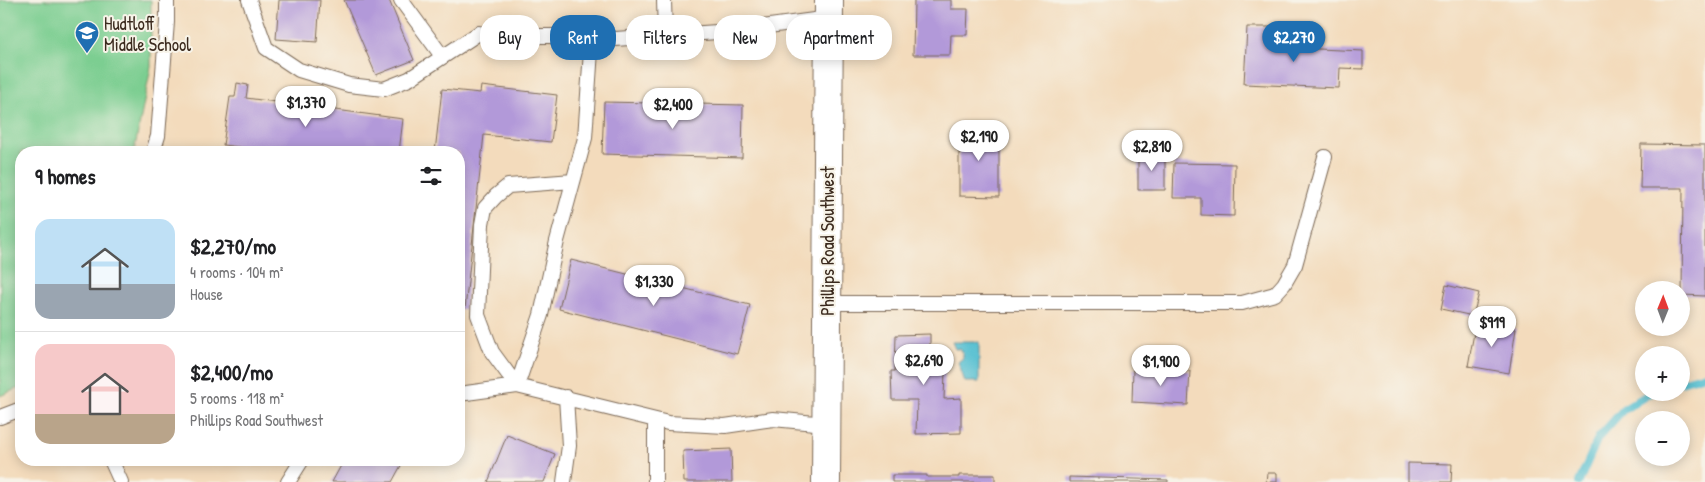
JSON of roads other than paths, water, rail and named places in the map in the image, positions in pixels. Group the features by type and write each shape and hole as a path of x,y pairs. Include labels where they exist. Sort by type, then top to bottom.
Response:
{"street":[{"name":"Phillips Road Southwest","path":"826,482 829,9"}],"lane":[{"path":"155,146 158,136 167,0"},
{"path":"249,0 266,48 299,70 349,85 384,89 408,79 479,33 493,36 550,36"},
{"path":"401,0 442,56"},
{"path":"664,0 664,15"},
{"path":"704,33 732,31 829,9"},
{"path":"517,386 541,316 557,241 585,138 590,60"},
{"path":"827,303 1242,303 1260,300 1275,294 1284,284 1295,266 1325,157"},
{"path":"517,386 492,352 478,315 482,224 485,208 508,186 573,181"},
{"path":"465,393 517,386 668,423 725,426 774,419 826,424"},
{"path":"564,482 569,446 566,397"},
{"path":"0,418 15,411"},
{"path":"655,420 655,482"},
{"path":"114,466 121,482"},
{"path":"288,482 298,466"}],"water":[{"path":"952,342 979,342 979,382 965,382 958,362 963,358 963,353 960,349 955,349"}],"waterway":[{"path":"1690,379 1705,375"},
{"path":"1579,482 1598,438 1623,410 1638,401"}],"place":[{"name":"Hudtloff Middle School","path":"87,54"}]}
